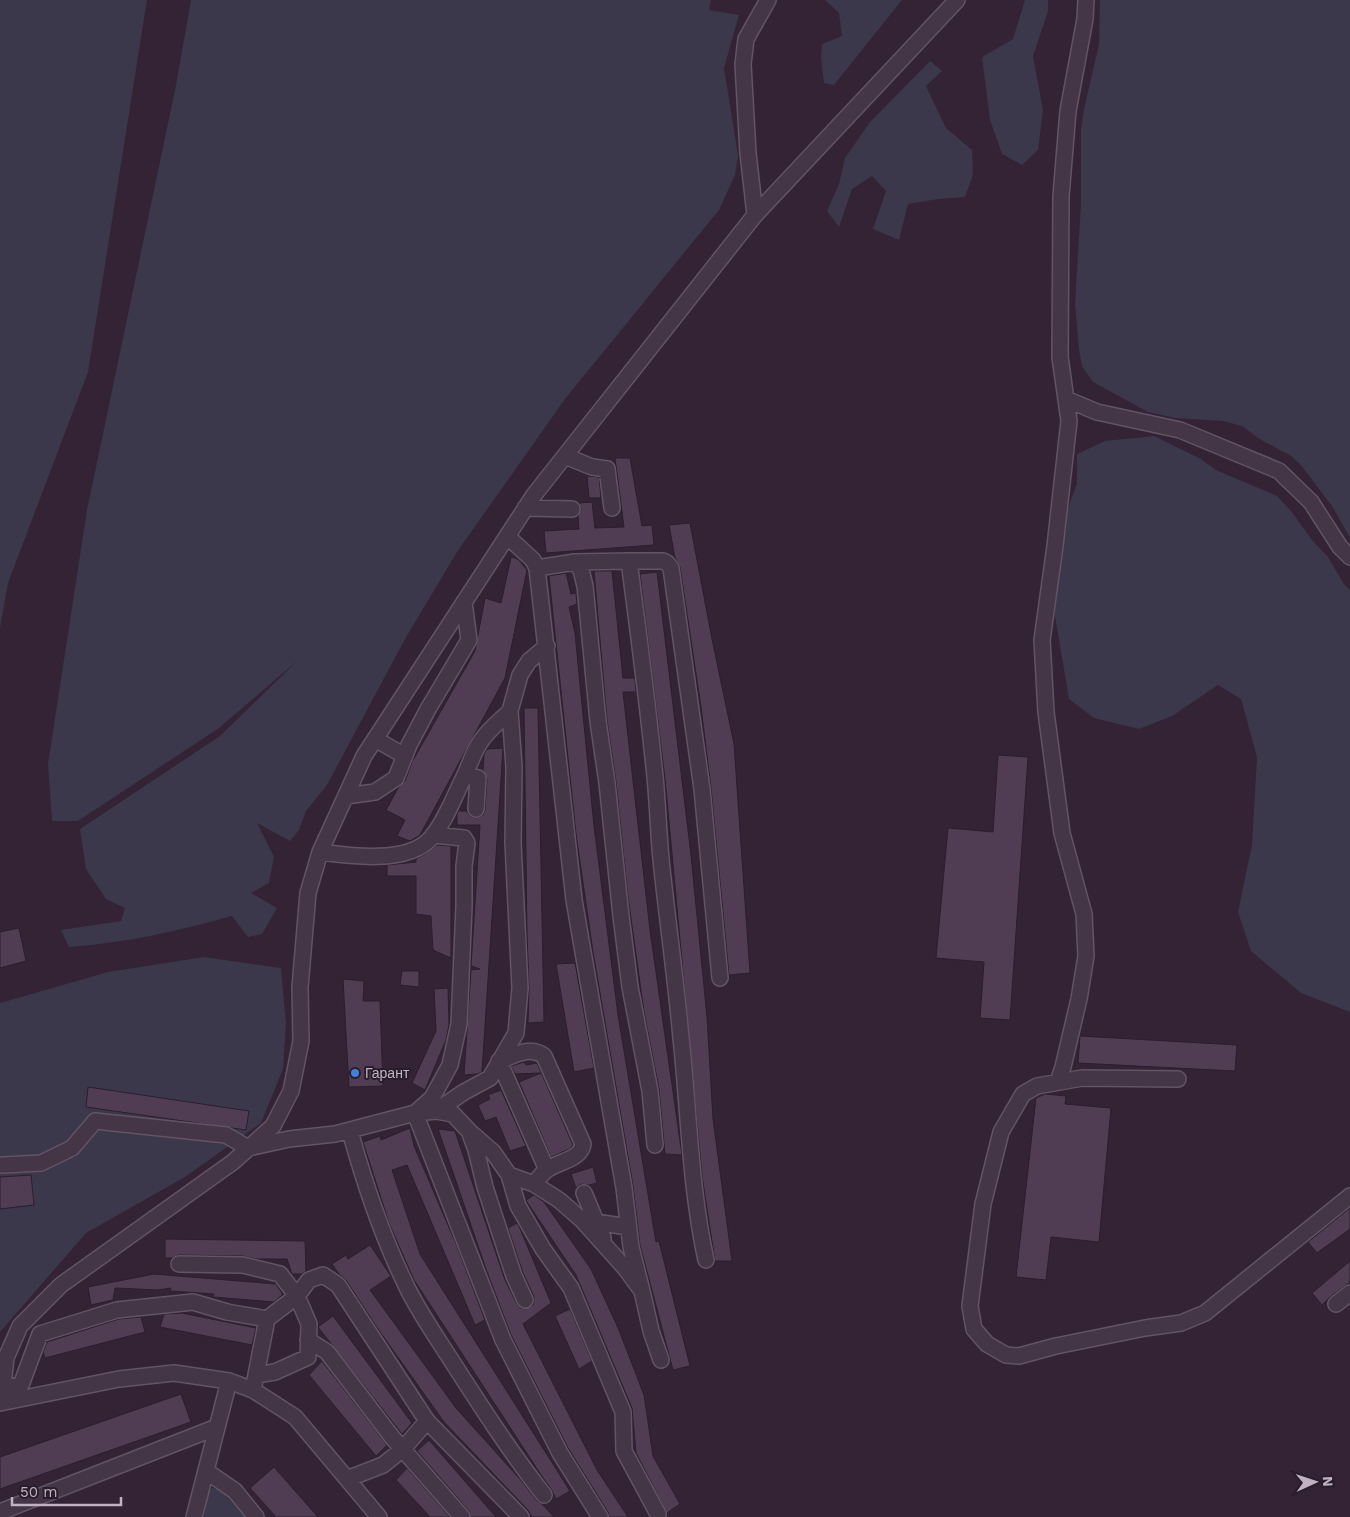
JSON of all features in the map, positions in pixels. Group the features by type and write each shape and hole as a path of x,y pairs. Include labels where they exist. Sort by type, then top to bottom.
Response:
{"street":[{"path":"755,215 748,153 743,64 746,39 768,0"},
{"path":"1,1398 6,1358 20,1326 61,1285 233,1162 273,1126 291,1091 301,1041 300,987 308,893 320,852 364,756 525,508 565,456 755,215 957,0"},
{"path":"1058,1082 1079,999 1086,956 1084,914 1062,833 1046,712 1042,640 1069,421 1060,357 1061,196 1068,111 1085,19 1086,0"},
{"path":"1066,399 1097,412 1180,430 1279,471 1311,502 1340,547 1350,557"},
{"path":"565,456 592,467 607,469 612,508"},
{"path":"525,508 572,509"},
{"path":"507,536 533,560 537,568 574,900 624,1188 631,1247 651,1331 661,1360"},
{"path":"537,568 575,562 629,561 663,561 671,568 680,646 702,789 720,978"},
{"path":"629,561 641,646 645,701 654,768 662,868 681,1036 694,1185 699,1228 706,1260"},
{"path":"575,562 581,570 585,586 598,722 607,783 621,916 630,987 650,1091 655,1145"},
{"path":"346,796 375,792 396,778 433,701 469,640 464,602"},
{"path":"436,1111 464,1092 490,1078 498,1061 516,1033 520,988 513,843 514,767 510,711 520,674 529,661 547,646"},
{"path":"409,687 433,701"},
{"path":"320,852 353,856 388,856 412,851 430,840 465,776 481,740 510,711"},
{"path":"375,739 405,756"},
{"path":"465,776 478,778 476,809"},
{"path":"415,1113 432,1098 450,1065 459,1024 464,866 467,843 464,838 433,835"},
{"path":"498,1061 529,1050 544,1056 583,1144 582,1150 577,1155 546,1170 534,1184"},
{"path":"498,1061 546,1170"},
{"path":"1178,1079 1082,1078 1037,1086 1023,1094 1001,1132 983,1204 970,1306 974,1329 987,1344 1006,1355 1019,1356 1056,1346 1145,1328 1181,1323 1204,1313 1350,1196"},
{"path":"3,1165 41,1163 72,1148 95,1122 226,1135 248,1148 289,1139 335,1134 415,1113 436,1111 453,1114 493,1152 509,1175 518,1206 544,1249 571,1288 623,1412 624,1451 658,1514"},
{"path":"415,1113 503,1340 560,1452 600,1517"},
{"path":"350,1130 364,1179 404,1282 472,1392 526,1472 544,1495"},
{"path":"469,1131 514,1276 525,1300"},
{"path":"509,1175 534,1184 590,1221 628,1226"},
{"path":"584,1193 590,1221 605,1244 642,1291"},
{"path":"1,1398 119,1378 174,1374 228,1381 254,1382 308,1357 308,1324 297,1296 280,1274 243,1265 178,1264"},
{"path":"254,1382 267,1319 297,1296 309,1280 322,1275 338,1285 427,1421 522,1517"},
{"path":"1336,1304 1350,1293"},
{"path":"1,1398 21,1385 40,1334 117,1310 193,1302 227,1312 267,1319"},
{"path":"308,1340 326,1352 403,1450 462,1517"},
{"path":"194,1517 228,1381"},
{"path":"254,1382 295,1417 380,1517"},
{"path":"347,1479 383,1464 403,1450 427,1421"},
{"path":"0,1512 217,1427"},
{"path":"206,1471 234,1491 256,1517"}],"shaded area":[{"path":"0,0 147,0 88,372 8,583 0,628"},
{"path":"191,0 711,0 709,10 739,15 724,68 738,155 735,175 719,210 565,399 457,552 405,639 327,785 306,811 299,830 290,841 257,823 274,857 269,883 251,893 277,908 262,934 248,937 232,916 151,936 69,947 61,930 121,921 125,908 106,899 86,869 80,829 220,736 297,661 219,728 78,821 52,821 48,764 87,510 176,85"},
{"path":"825,0 902,0 834,85 824,83 821,58 822,44 842,36 839,13"},
{"path":"1025,0 1048,0 1048,11 1033,56 1043,110 1038,150 1022,165 1002,154 990,120 982,57 1013,39"},
{"path":"1100,0 1350,0 1350,538 1332,506 1300,464 1291,456 1258,438 1242,426 1223,421 1175,418 1148,412 1093,382 1082,366 1075,303 1081,205 1081,130 1099,44"},
{"path":"930,61 942,71 926,86 946,128 972,150 973,175 965,197 908,204 899,240 873,229 886,191 872,176 852,189 839,227 827,211 839,184 845,158 870,122"},
{"path":"1154,436 1201,459 1216,470 1277,496 1328,557 1344,584 1350,590 1350,1012 1301,993 1251,951 1238,912 1252,845 1257,757 1241,699 1218,685 1172,716 1139,729 1094,718 1069,699 1050,586 1055,546 1077,483 1077,454 1105,441"},
{"path":"204,957 281,968 286,1024 283,1069 261,1123 185,1177 86,1233 0,1332 0,1003 108,972"},
{"path":"211,1488 222,1489 246,1517 204,1517 207,1498"}],"building":[{"path":"615,458 630,458 642,526 652,525 654,545 546,553 544,531 579,529 578,516 581,509 579,503 592,502 595,528 624,527"},
{"path":"587,476 599,477 601,498 589,498"},
{"path":"690,523 734,744 750,973 729,975 711,788 701,707 680,567 675,558 669,525"},
{"path":"511,557 518,559 527,570 505,678 420,835 410,841 397,836 405,820 386,810 398,788 405,781 412,762 475,651 485,598 501,603"},
{"path":"594,571 612,571 623,678 635,678 636,692 623,692 650,930 682,1155 665,1154 659,1089 644,1012 628,897 616,782 607,720"},
{"path":"657,572 691,855 707,1017 713,1119 732,1261 715,1261 702,1176 665,779 640,574"},
{"path":"566,573 571,594 576,593 577,604 569,607 575,633 594,826 618,1015 656,1242 659,1241 690,1366 673,1370 640,1245 633,1186 593,952 576,834 549,576"},
{"path":"524,708 538,708 544,1022 528,1023 529,988"},
{"path":"503,748 482,1072 464,1075 471,970 480,969 471,966 480,825 457,825 457,814 458,811 467,811 470,816 476,818 483,815 487,779 483,770 484,754 487,749"},
{"path":"998,755 1028,757 1010,1020 980,1018 984,962 936,958 948,828 993,832"},
{"path":"437,845 451,846 451,958 433,950 431,916 416,914 416,876 387,876 387,865 416,862 416,859"},
{"path":"19,928 26,961 0,968 0,932"},
{"path":"575,963 594,1068 574,1072 556,964"},
{"path":"402,971 419,971 419,987 400,985"},
{"path":"343,979 364,981 363,1001 380,1001 383,1086 349,1087"},
{"path":"448,988 449,1025 446,1040 425,1090 412,1083 436,1031 434,989"},
{"path":"1080,1036 1237,1045 1235,1071 1078,1063"},
{"path":"524,1062 526,1065 537,1063 573,1145 569,1149 551,1157 519,1082 541,1073 515,1074 511,1066"},
{"path":"88,1087 249,1111 246,1130 86,1107"},
{"path":"501,1090 526,1146 510,1151 496,1117 485,1121 478,1105 490,1099 488,1095"},
{"path":"1045,1094 1066,1096 1065,1104 1111,1108 1099,1242 1051,1237 1046,1280 1016,1277 1036,1098"},
{"path":"410,1128 414,1146 457,1246 485,1320 475,1325 407,1165 392,1170 420,1254 570,1491 556,1499 414,1280 389,1223 363,1142 380,1136 381,1140"},
{"path":"438,1129 455,1131 505,1280 517,1304 520,1308 525,1309 533,1305 534,1297 523,1273 508,1228 517,1223 519,1226 551,1303 523,1324 597,1470 628,1517 609,1517 608,1512 568,1448 511,1335 487,1272"},
{"path":"593,1167 597,1183 581,1184 576,1188 571,1174"},
{"path":"31,1175 34,1205 0,1209 0,1177"},
{"path":"534,1195 544,1202 591,1269 619,1330 644,1395 653,1456 680,1504 667,1513 636,1453 632,1408 576,1275 526,1200"},
{"path":"1350,1208 1350,1229 1317,1253 1308,1242"},
{"path":"165,1239 305,1241 306,1271 302,1274 292,1274 287,1259 179,1255 165,1258"},
{"path":"370,1245 391,1276 370,1290 456,1408 520,1479 537,1501 554,1517 532,1517 528,1510 444,1422 380,1332 346,1280 332,1264 346,1255 348,1259"},
{"path":"1350,1261 1350,1282 1322,1305 1312,1293"},
{"path":"154,1274 276,1284 282,1295 274,1302 213,1297 214,1294 170,1291 171,1288 158,1290 115,1288 113,1300 91,1305 88,1287"},
{"path":"570,1309 592,1361 579,1369 555,1316"},
{"path":"182,1313 256,1328 252,1345 160,1327 164,1314"},
{"path":"333,1316 412,1423 402,1434 318,1327"},
{"path":"141,1317 145,1332 45,1358 43,1352 47,1342 119,1319"},
{"path":"322,1361 387,1445 376,1456 309,1375"},
{"path":"181,1394 191,1422 0,1489 0,1457"},
{"path":"429,1440 496,1517 471,1517 469,1511 417,1451"},
{"path":"274,1467 318,1517 276,1517 250,1488"},
{"path":"407,1468 450,1517 430,1517 396,1480"}],"place":[{"name":"Гарант","path":"355,1073"}]}
